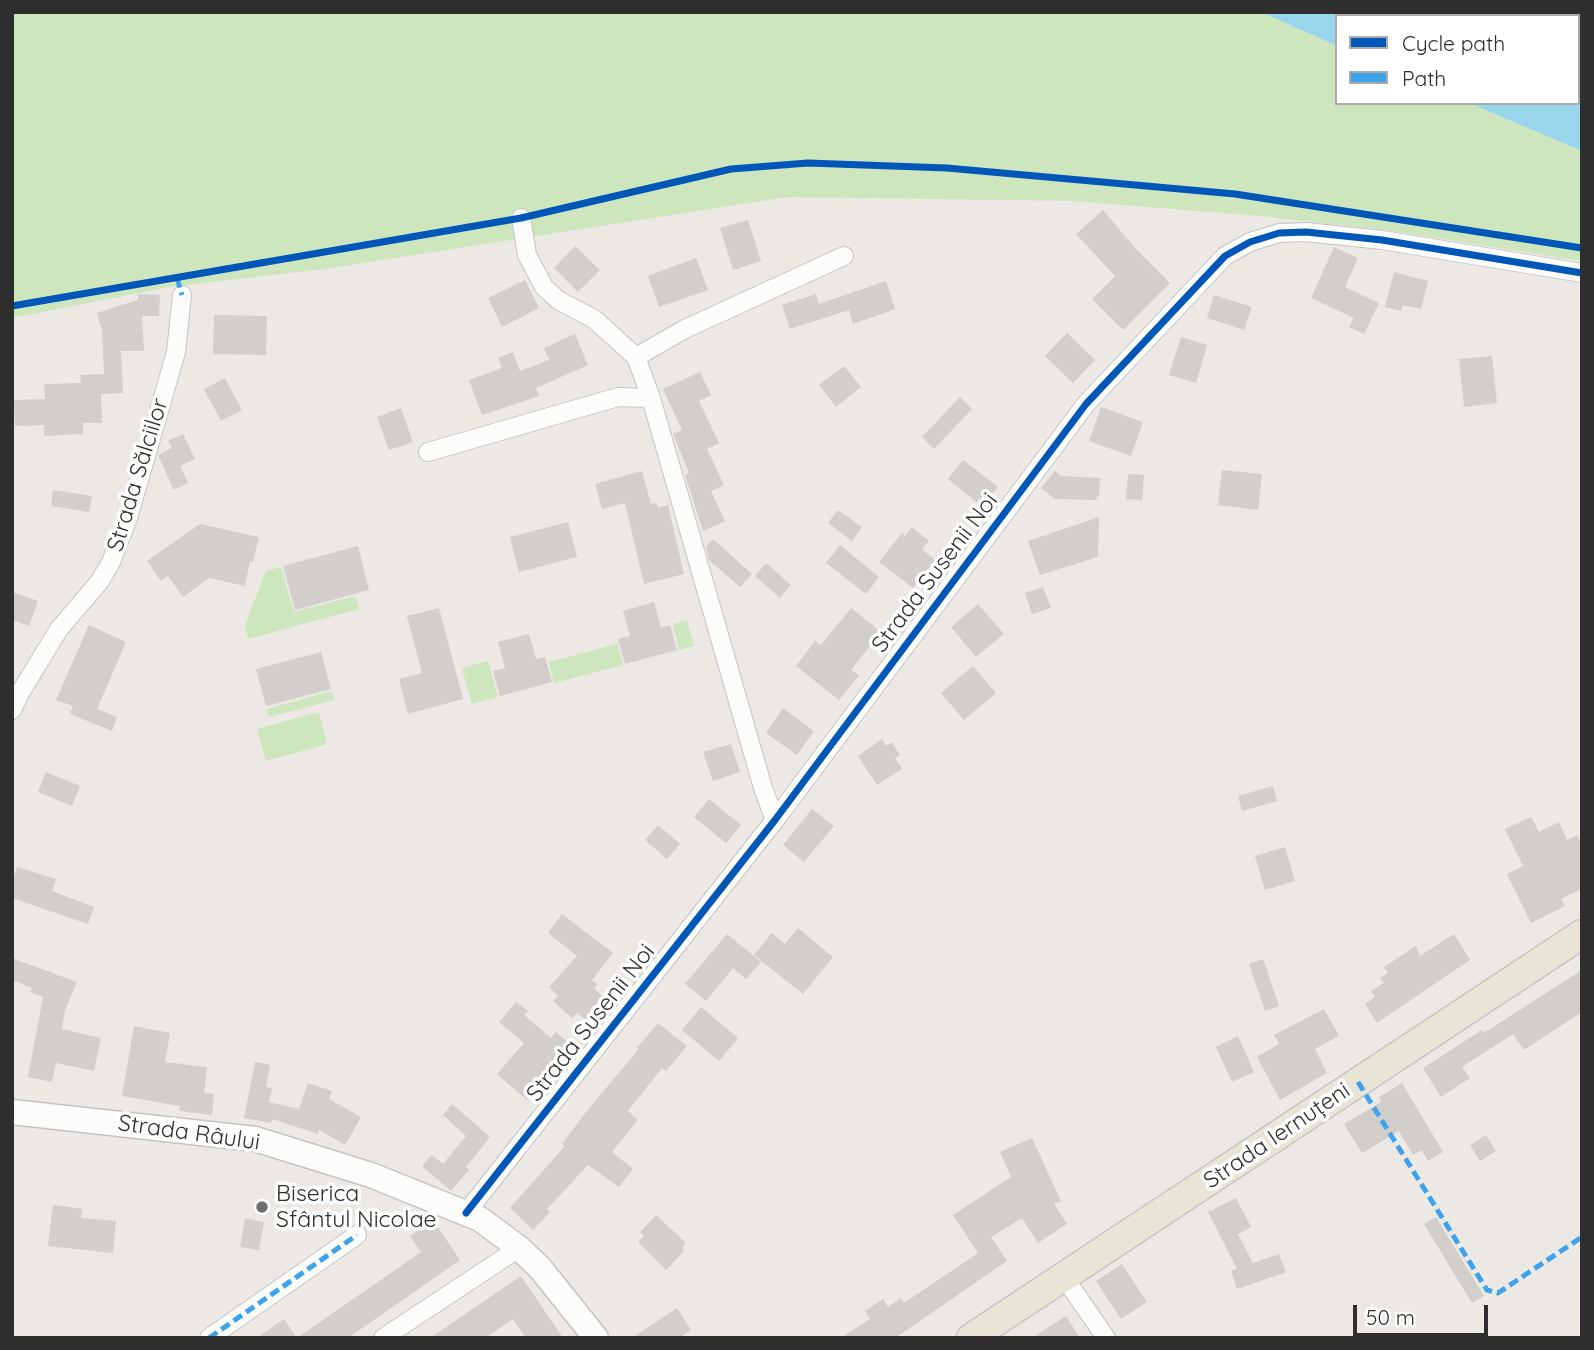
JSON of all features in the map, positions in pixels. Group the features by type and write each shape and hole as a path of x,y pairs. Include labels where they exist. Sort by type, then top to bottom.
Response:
{"main road":[{"name":"Strada Iernuțeni","path":"971,1338 1582,934"},
{"name":"Strada Râului","path":"12,1112 255,1139 371,1175 480,1219 519,1248 540,1268 596,1338"}],"street":[{"path":"521,218 527,255 544,287 558,300 594,319 636,357 763,788 775,820"},
{"name":"Strada Susenii Noi","path":"466,1213 775,820 1086,404 1225,256 1250,242 1279,233 1306,232 1382,240 1582,273"},
{"path":"636,357 685,329 844,256"},
{"name":"Strada Sălciilor","path":"12,710 59,629 100,581 111,562 128,518 177,352 182,295"},
{"path":"428,452 618,397 650,398"},
{"path":"219,1335 357,1235"},
{"path":"383,1338 519,1248"},
{"path":"1063,1277 1106,1338"}],"green space":[{"path":"12,12 1261,12 1335,45 1335,105 1474,105 1582,151 1582,261 1385,230 1259,216 1073,201 788,197 324,269 169,287 12,318"},
{"path":"281,567 294,612 355,596 359,609 248,639 245,625 266,571"},
{"path":"687,621 694,646 679,650 673,624"},
{"path":"617,644 623,665 554,683 549,662"},
{"path":"488,661 498,697 472,704 462,668"},
{"path":"332,691 334,700 269,717 267,709"},
{"path":"319,712 327,744 266,761 257,729"}],"water":[{"path":"1261,12 1582,12 1582,151 1474,105 1580,105 1580,14 1335,14 1335,45"}],"building":[{"path":"1103,210 1135,248 1170,283 1123,330 1092,299 1115,276 1076,234"},
{"path":"748,220 761,261 733,270 720,228"},
{"path":"575,246 600,270 578,292 554,268"},
{"path":"1334,247 1358,258 1345,287 1379,303 1364,334 1349,327 1354,318 1311,298"},
{"path":"696,258 708,290 659,307 648,276"},
{"path":"1394,272 1428,281 1421,309 1403,305 1401,311 1385,307"},
{"path":"525,280 539,308 502,327 488,298"},
{"path":"886,281 895,309 853,324 849,310 790,329 782,305 816,294 819,304"},
{"path":"138,294 160,295 159,316 142,316 144,351 121,351 123,393 101,394 102,423 83,423 83,434 44,436 44,425 15,426 14,400 45,399 44,384 81,383 80,375 104,374 102,330 97,313 138,300"},
{"path":"1214,295 1252,307 1244,330 1207,318"},
{"path":"214,315 267,316 266,355 213,354"},
{"path":"1067,333 1095,360 1073,383 1045,356"},
{"path":"575,334 588,365 536,388 539,396 482,415 469,380 502,368 498,358 513,352 520,371 549,360 544,348"},
{"path":"1181,337 1207,345 1196,383 1169,375"},
{"path":"1492,356 1497,403 1464,407 1459,359"},
{"path":"844,366 861,387 836,407 819,385"},
{"path":"700,372 711,395 699,401 719,443 707,449 724,485 711,491 725,521 703,531 685,475 689,473 673,434 682,430 663,389"},
{"path":"225,378 242,410 221,421 204,389"},
{"path":"960,397 972,409 934,449 922,437"},
{"path":"1101,407 1143,422 1131,456 1089,441"},
{"path":"401,408 413,442 389,450 377,417"},
{"path":"183,434 195,459 180,466 188,483 174,490 158,455 172,448 168,441"},
{"path":"963,460 998,487 982,507 948,479"},
{"path":"1222,470 1262,474 1258,510 1218,505"},
{"path":"642,471 651,504 657,503 658,508 668,505 684,574 644,584 625,503 602,509 595,484"},
{"path":"1055,471 1061,476 1100,478 1099,497 1096,497 1097,500 1055,499 1041,488"},
{"path":"1128,474 1144,475 1142,500 1126,499"},
{"path":"53,490 92,496 89,512 51,506"},
{"path":"838,510 862,527 852,541 828,523"},
{"path":"1099,517 1098,557 1040,575 1028,541"},
{"path":"568,522 577,557 519,572 510,537"},
{"path":"200,524 259,537 245,586 209,578 183,597 168,576 161,581 147,561"},
{"path":"912,527 929,541 922,549 935,560 913,588 879,562 902,533 905,536"},
{"path":"713,539 752,574 740,587 709,560 706,547"},
{"path":"840,545 879,577 866,594 826,563"},
{"path":"358,546 369,590 295,610 283,566"},
{"path":"766,563 791,585 780,598 755,576"},
{"path":"1043,587 1051,608 1032,614 1025,593"},
{"path":"12,592 38,601 29,626 12,620"},
{"path":"654,602 661,628 670,625 677,650 625,664 618,639 630,636 623,611"},
{"path":"978,604 1004,634 976,657 951,627"},
{"path":"439,608 463,699 408,714 399,679 422,673 407,616"},
{"path":"851,608 881,632 851,670 859,675 839,700 796,666 815,641 821,645"},
{"path":"89,625 126,642 97,709 117,717 112,731 70,714 73,706 56,700"},
{"path":"529,634 536,659 545,657 552,682 500,696 493,671 505,668 498,642"},
{"path":"321,652 331,689 266,706 256,669"},
{"path":"973,666 996,693 964,720 941,693"},
{"path":"783,708 814,731 797,755 766,733"},
{"path":"882,739 886,746 892,742 900,755 895,758 902,769 877,785 858,756"},
{"path":"731,744 740,772 713,781 703,752"},
{"path":"46,772 80,786 72,806 38,792"},
{"path":"1273,786 1277,801 1242,811 1238,796"},
{"path":"709,799 741,825 726,843 694,817"},
{"path":"812,809 834,826 804,862 783,845"},
{"path":"1531,817 1539,832 1559,822 1567,840 1577,835 1582,845 1582,888 1561,899 1565,906 1531,923 1507,874 1523,866 1505,829"},
{"path":"658,825 680,844 667,859 645,840"},
{"path":"1285,847 1295,881 1265,890 1255,856"},
{"path":"17,867 56,879 52,891 94,907 88,924 12,898 12,884"},
{"path":"562,914 613,953 592,980 597,984 594,988 606,1000 587,1021 577,1013 572,1018 553,1001 558,996 549,987 577,956 548,933"},
{"path":"798,928 833,957 803,994 754,955 772,933 785,944"},
{"path":"727,934 761,962 746,979 733,968 706,1001 685,984"},
{"path":"1454,934 1470,960 1377,1023 1365,1004 1375,997 1371,991 1384,983 1380,978 1388,973 1384,967 1416,946 1420,956"},
{"path":"12,958 77,982 65,1010 62,1029 101,1038 94,1071 56,1063 52,1082 28,1077 43,997 30,992 32,988 12,980"},
{"path":"1263,959 1279,1006 1265,1011 1249,964"},
{"path":"1582,970 1582,1012 1524,1050 1513,1034 1462,1067 1470,1078 1441,1097 1423,1068 1482,1030 1484,1033"},
{"path":"516,1002 528,1011 524,1015 551,1038 556,1032 570,1044 539,1080 541,1083 527,1100 497,1074 524,1043 499,1022"},
{"path":"701,1007 738,1038 719,1061 682,1030"},
{"path":"1324,1009 1339,1036 1315,1049 1327,1073 1280,1100 1257,1057 1279,1044 1274,1035"},
{"path":"658,1023 687,1046 666,1071 662,1068 628,1111 638,1120 612,1152 633,1169 619,1187 588,1165 547,1209 550,1212 533,1230 510,1208 565,1146 562,1144 586,1112"},
{"path":"134,1026 170,1033 165,1062 207,1067 204,1093 214,1094 212,1115 179,1111 180,1106 122,1096"},
{"path":"1238,1036 1254,1072 1232,1082 1216,1047"},
{"path":"255,1062 270,1065 266,1087 272,1088 269,1102 299,1109 308,1083 332,1091 329,1099 361,1117 345,1145 319,1130 318,1134 272,1119 271,1123 244,1118"},
{"path":"1402,1083 1443,1152 1428,1161 1422,1150 1413,1155 1399,1131 1362,1153 1344,1124 1381,1102 1379,1097"},
{"path":"452,1104 490,1137 466,1167 469,1170 451,1191 422,1166 432,1155 443,1164 466,1136 443,1115"},
{"path":"1486,1135 1496,1151 1480,1161 1470,1145"},
{"path":"1032,1138 1061,1201 1054,1204 1067,1224 1038,1243 1022,1218 991,1237 1007,1261 895,1338 841,1338 870,1319 865,1311 883,1299 888,1307 901,1298 904,1303 978,1253 953,1215 1011,1177 1000,1152"},
{"path":"1236,1198 1251,1227 1238,1234 1253,1263 1279,1254 1286,1272 1237,1289 1231,1271 1237,1269 1208,1212"},
{"path":"53,1205 82,1209 81,1218 116,1221 113,1253 48,1246"},
{"path":"656,1215 686,1243 682,1248 684,1251 666,1270 638,1242 644,1236 640,1232"},
{"path":"1436,1217 1484,1296 1472,1303 1424,1224"},
{"path":"245,1218 264,1222 259,1250 240,1247"},
{"path":"433,1220 460,1260 348,1338 297,1338 421,1252 410,1236"},
{"path":"1122,1264 1147,1302 1121,1319 1096,1281"},
{"path":"521,1276 563,1338 526,1338 513,1319 485,1338 430,1338"},
{"path":"677,1308 691,1330 679,1338 632,1338"},
{"path":"1066,1316 1080,1338 1032,1338"},
{"path":"284,1319 297,1338 257,1338"}],"marked path":[{"path":"177,278 182,295"},
{"path":"1358,1082 1487,1290 1498,1293 1582,1237"},
{"path":"209,1338 357,1235"}],"cycle path":[{"path":"12,306 521,218 731,169 808,163 947,168 1235,194 1582,248"},
{"path":"466,1213 775,820 1086,404 1225,256 1250,242 1279,233 1306,232 1382,240 1582,273"}],"place":[{"name":"Biserica Sfântul Nicolae","path":"262,1207"}]}
